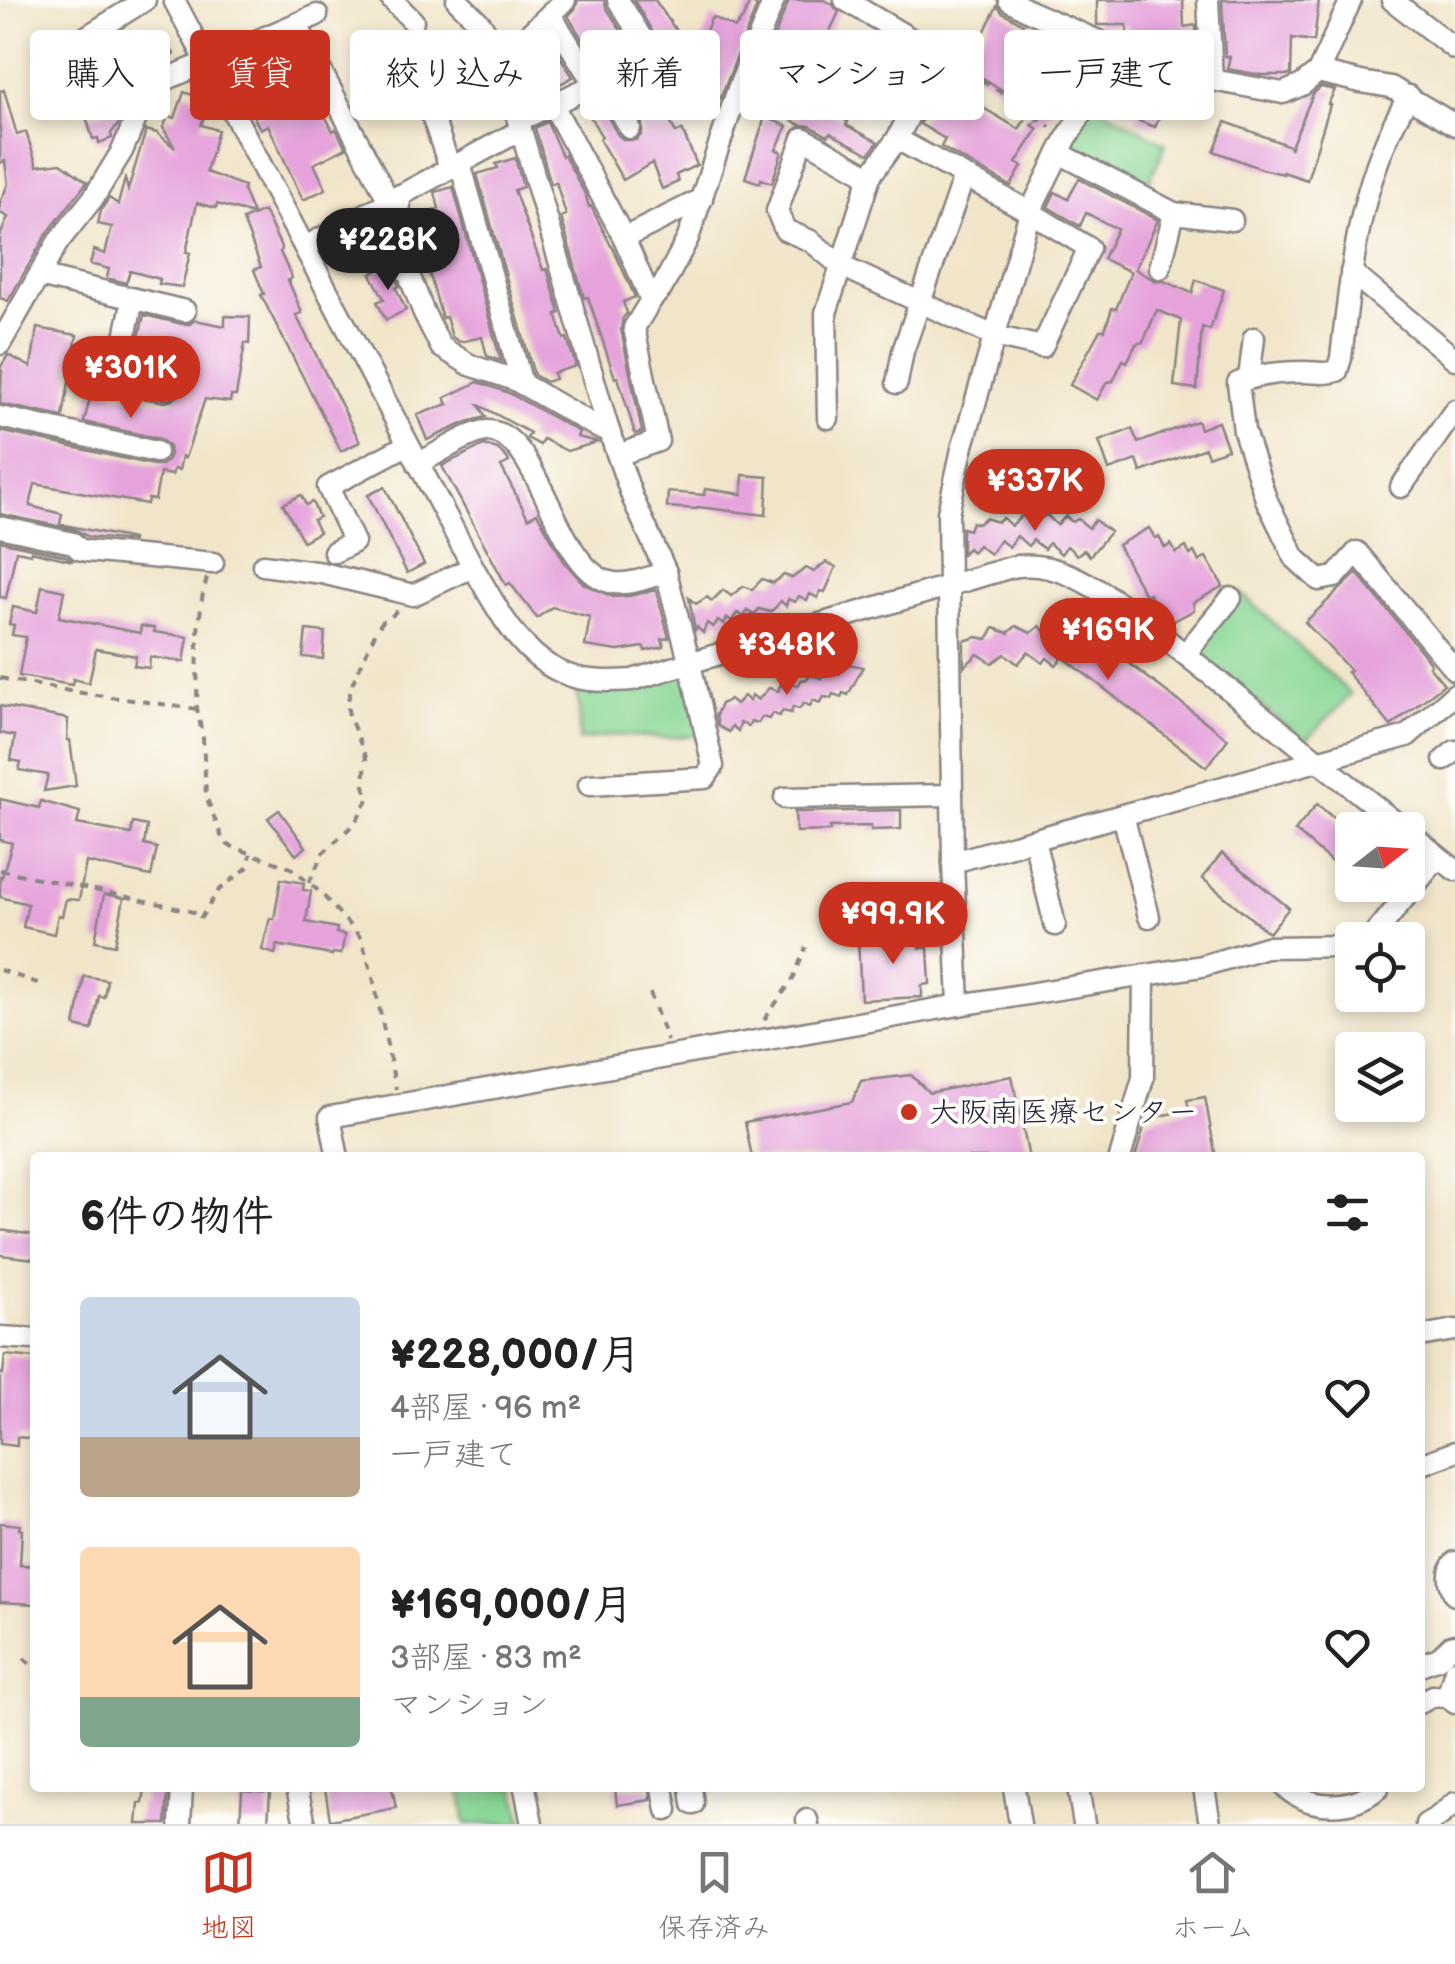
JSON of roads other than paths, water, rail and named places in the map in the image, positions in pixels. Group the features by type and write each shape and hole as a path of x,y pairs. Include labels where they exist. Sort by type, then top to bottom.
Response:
{"street":[{"path":"97,30 145,0"},
{"path":"174,0 190,31"},
{"path":"392,0 413,22"},
{"path":"457,0 485,30"},
{"path":"618,0 637,30"},
{"path":"618,455 658,441 634,328 682,250 738,89 774,0"},
{"path":"828,418 826,313 870,176 898,139 940,56 844,0"},
{"path":"1009,0 1073,30"},
{"path":"1208,0 1210,30"},
{"path":"1214,80 1284,94 1302,85 1318,72 1351,0"},
{"path":"1392,0 1455,49"},
{"path":"534,30 558,7 580,48"},
{"path":"283,30 317,15"},
{"path":"297,24 395,198 406,270 441,346 470,365 522,384 599,428 608,428"},
{"path":"0,344 58,242 122,152 144,100 160,82 190,70"},
{"path":"1318,72 1391,87 1452,118"},
{"path":"1408,96 1390,128 1365,196 1337,371 1249,378 1238,383 1244,431 1266,499 1295,558 1319,580 1335,577 1357,552 1455,670"},
{"path":"560,115 624,238 651,300"},
{"path":"238,120 502,618 522,644 548,665 575,677 632,680 1019,566 1049,567 1081,580 1127,608 1382,812"},
{"path":"437,120 455,165 522,384"},
{"path":"518,120 608,428 633,499 666,572 713,766 705,778 590,785"},
{"path":"305,246 529,120"},
{"path":"624,120 630,128"},
{"path":"958,1006 948,513 962,449 1030,212 1078,120"},
{"path":"870,176 803,138 778,211 785,230 811,241 842,266 994,336 1042,347 1089,248 898,139"},
{"path":"1063,146 1174,213 1232,220"},
{"path":"898,383 903,352 964,176"},
{"path":"624,238 702,199"},
{"path":"1160,268 1174,213"},
{"path":"1351,272 1455,359"},
{"path":"39,276 185,312"},
{"path":"133,299 116,379 167,388"},
{"path":"1249,378 1254,338"},
{"path":"1401,487 1455,410"},
{"path":"0,417 156,452"},
{"path":"418,464 478,432 490,430 508,437 592,575 614,583 666,572"},
{"path":"334,552 354,542 324,479 407,445"},
{"path":"0,527 72,543 82,550 212,563"},
{"path":"263,565 322,573 413,595 473,567"},
{"path":"1184,654 1230,598"},
{"path":"953,862 1406,736 1455,694"},
{"path":"785,798 952,795"},
{"path":"1123,815 1149,917"},
{"path":"1034,840 1055,925"},
{"path":"1388,922 1447,863 1425,846"},
{"path":"337,1152 330,1116 1202,966 1266,947 1335,946"},
{"path":"1122,1152 1143,1078 1144,976"},
{"path":"1425,1335 1455,1330"},
{"path":"0,1336 30,1339"},
{"path":"1425,1463 1455,1452"},
{"path":"1455,1562 1448,1578 1455,1594"},
{"path":"1425,1662 1455,1646"},
{"path":"1425,1700 1433,1696 1451,1700 1455,1670"},
{"path":"180,1824 182,1792"},
{"path":"299,1792 305,1824"},
{"path":"525,1792 532,1824"},
{"path":"664,1792 667,1810"},
{"path":"1015,1792 1020,1824"},
{"path":"1079,1792 1084,1824"},
{"path":"1205,1792 1210,1824"},
{"path":"1293,1792 1312,1802 1348,1805 1374,1792"},
{"path":"1428,1824 1455,1803"}],"place":[{"name":"大阪南医療センター","path":"909,1112"}]}
